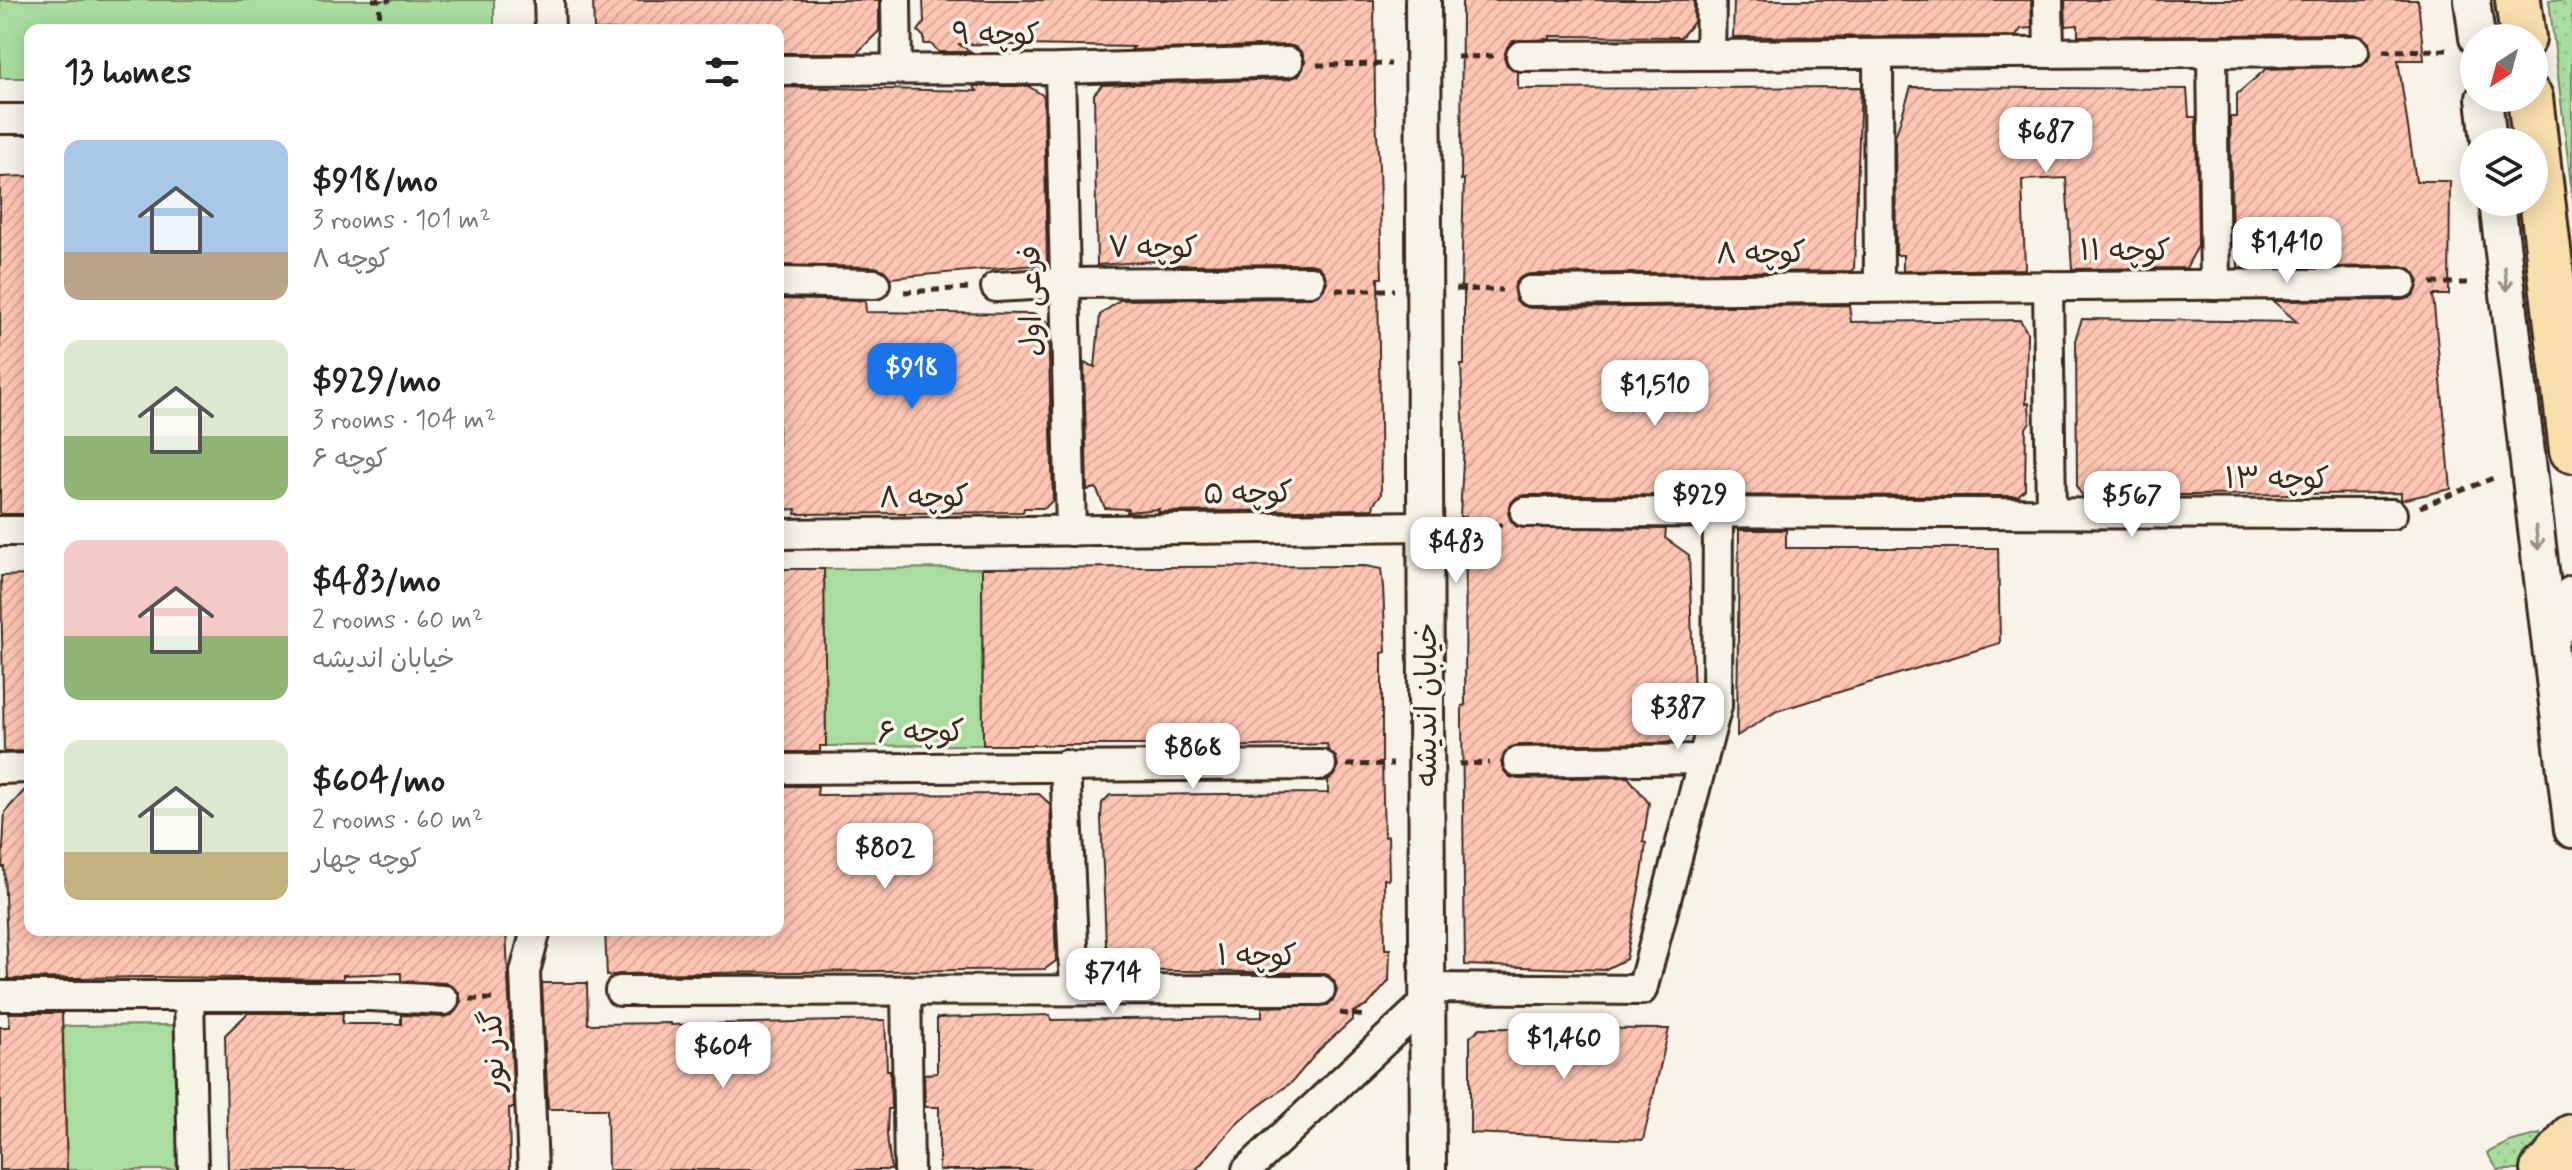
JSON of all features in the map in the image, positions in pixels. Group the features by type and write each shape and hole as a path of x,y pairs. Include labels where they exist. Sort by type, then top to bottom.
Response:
{"main road":[{"path":"2518,0 2521,24"},
{"path":"2532,112 2572,450"},
{"path":"2543,1170 2572,1137"}],"street":[{"path":"549,0 550,24"},
{"path":"896,0 897,69"},
{"name":"خیابان اندیشه","path":"1423,0 1428,1170"},
{"path":"1710,55 1711,0"},
{"path":"2048,0 2049,53"},
{"path":"2470,24 2472,0"},
{"path":"1521,56 2354,51"},
{"path":"2212,52 2215,285"},
{"path":"1878,54 1879,286"},
{"name":"کوچه ۹","path":"784,70 1060,69 1288,62"},
{"name":"فرعی اول","path":"1060,69 1071,531"},
{"path":"0,119 24,119"},
{"path":"2499,216 2572,830"},
{"name":"کوچه ۷","path":"996,287 1065,283 1310,281"},
{"path":"784,282 875,284"},
{"name":"کوچه ۱۱","path":"1993,286 2402,283"},
{"name":"کوچه ۸","path":"1530,291 1993,286"},
{"path":"2048,286 2051,513"},
{"path":"1247,1170 1425,999 1642,990 1717,706 1718,512 1525,512"},
{"name":"کوچه ۱۳","path":"1718,512 2392,514"},
{"name":"کوچه ۵","path":"1071,531 1427,526"},
{"path":"0,531 24,531"},
{"name":"کوچه ۸","path":"784,534 1071,531"},
{"path":"2550,647 2572,594"},
{"path":"1518,762 1703,759"},
{"path":"1065,765 1075,990"},
{"name":"کوچه ۶","path":"784,769 1321,765"},
{"path":"0,769 24,768"},
{"name":"گذر نور","path":"533,1170 525,972 534,936"},
{"path":"906,990 909,1170"},
{"name":"کوچه ۱","path":"620,991 1320,990"},
{"path":"0,996 369,996 444,1000"},
{"path":"189,996 193,1170"}],"path":[{"path":"372,0 391,0"},
{"path":"379,24 380,0"},
{"path":"2354,51 2460,44"},
{"path":"1288,62 1288,65 1389,65 1424,57 1521,56"},
{"path":"1310,281 1311,289 1386,291 1425,286 1530,291"},
{"path":"2402,283 2506,282"},
{"path":"875,284 875,291 911,292 996,287"},
{"path":"2392,514 2418,507 2528,464"},
{"path":"1427,526 1526,525 1525,512"},
{"path":"1321,765 1518,762"},
{"path":"1320,990 1323,1009 1359,1017 1425,999"},
{"path":"444,1000 525,999"}],"green space":[{"path":"0,0 494,0 494,24 24,24 24,78 0,78"},
{"path":"2549,0 2572,0 2572,197 2571,185"},
{"path":"982,568 983,745 826,746 824,569"},
{"path":"175,1025 181,1170 67,1170 63,1026"},
{"path":"2540,1134 2542,1153 2524,1170 2498,1170 2487,1153 2509,1142"}],"building":[{"path":"593,0 879,0 879,31 857,53 784,53 784,24 594,24"},
{"path":"923,0 1374,0 1382,278 1378,278 1381,495 1373,509 1158,512 1159,509 1127,512 1128,509 1105,508 1096,488 1087,490 1084,363 1095,367 1100,315 1120,300 1311,298 1319,295 1327,282 1324,272 1310,264 1164,265 1171,260 1097,265 1094,94 1102,85 1289,79 1298,76 1303,69 1305,61 1302,52 1287,45 1131,50 1134,47 958,44 972,52 939,52 931,44 924,44 924,37 918,31 924,23"},
{"path":"1462,0 1694,0 1694,22 1681,37 1550,36 1550,39 1513,41 1504,57 1507,65 1518,72 1518,89 1861,87 1854,268 1851,271 1530,274 1515,283 1515,299 1521,305 1530,308 1849,305 1851,322 2020,320 2027,332 2026,404 2029,403 2030,422 2026,428 2025,489 2018,496 1525,495 1511,503 1508,513 1517,527 1666,529 1665,538 1689,555 1693,732 1683,740 1664,743 1517,745 1509,748 1501,762 1510,777 1518,779 1628,777 1649,803 1643,868 1626,959 1604,970 1465,965 1462,706 1465,705 1466,517 1460,517 1464,442 1461,365 1464,365 1464,287 1461,287 1464,179 1461,180"},
{"path":"1734,0 2031,0 2032,28 2021,29 2016,36 1733,37"},
{"path":"2065,0 2418,0 2424,60 2398,60 2416,181 2450,181 2449,295 2433,295 2451,489 2401,500 2401,493 2083,496 2077,488 2076,337 2082,319 2297,322 2273,301 2402,300 2416,292 2419,282 2411,269 2402,266 2238,268 2238,247 2232,247 2230,117 2237,117 2237,94 2266,69 2362,66 2371,52 2369,43 2363,37 2354,34 2078,36 2078,25 2066,26"},
{"path":"973,86 1028,86 1044,96 1047,264 890,278 884,270 875,267 784,265 784,87 977,91"},
{"path":"1911,87 2187,89 2189,117 2196,117 2198,246 2186,268 2072,269 2066,178 2022,180 2025,269 1903,271 1903,255 1896,255 1895,137"},
{"path":"24,176 24,514 0,514 0,177"},
{"path":"784,299 865,301 866,312 1035,314 1048,322 1053,500 1045,508 1024,508 1023,512 795,514 796,509 784,510"},
{"path":"1739,530 1786,530 1786,548 1998,548 2000,643 1777,711 1737,736"},
{"path":"1365,566 1381,569 1383,587 1386,652 1382,653 1382,760 1384,837 1388,836 1389,880 1384,879 1385,949 1390,949 1389,981 1367,1006 1353,1012 1353,1019 1319,1050 1292,1082 1240,1120 1196,1170 939,1170 939,1107 925,1107 924,1074 937,1073 937,1018 1050,1015 1051,1020 1262,1017 1262,1007 1328,1005 1337,991 1334,981 1320,973 1107,970 1101,817 1102,803 1110,795 1328,793 1328,780 1338,766 1336,757 1328,750 1327,744 1154,749 1154,745 983,745 982,568"},
{"path":"784,569 824,569 826,746 820,746 820,752 784,752"},
{"path":"24,575 24,751 4,752 1,576"},
{"path":"784,786 818,786 817,795 1039,794 1050,804 1056,961 1045,969 607,976 605,936 784,936"},
{"path":"24,791 24,936 506,936 514,1108 509,1108 510,1170 228,1170 225,1035 248,1013 343,1013 342,1024 401,1024 401,1015 452,1015 461,1002 459,992 446,983 401,981 401,973 343,975 343,979 8,979 2,867 5,812"},
{"path":"542,983 587,983 588,1024 885,1020 887,1070 890,1070 891,1109 888,1109 887,1135 891,1170 608,1170 607,1109 548,1109"},
{"path":"9,1013 62,1013 67,1170 0,1170 0,1027 10,1027"},
{"path":"1480,1028 1669,1029 1643,1140 1470,1133 1470,1037"}]}
